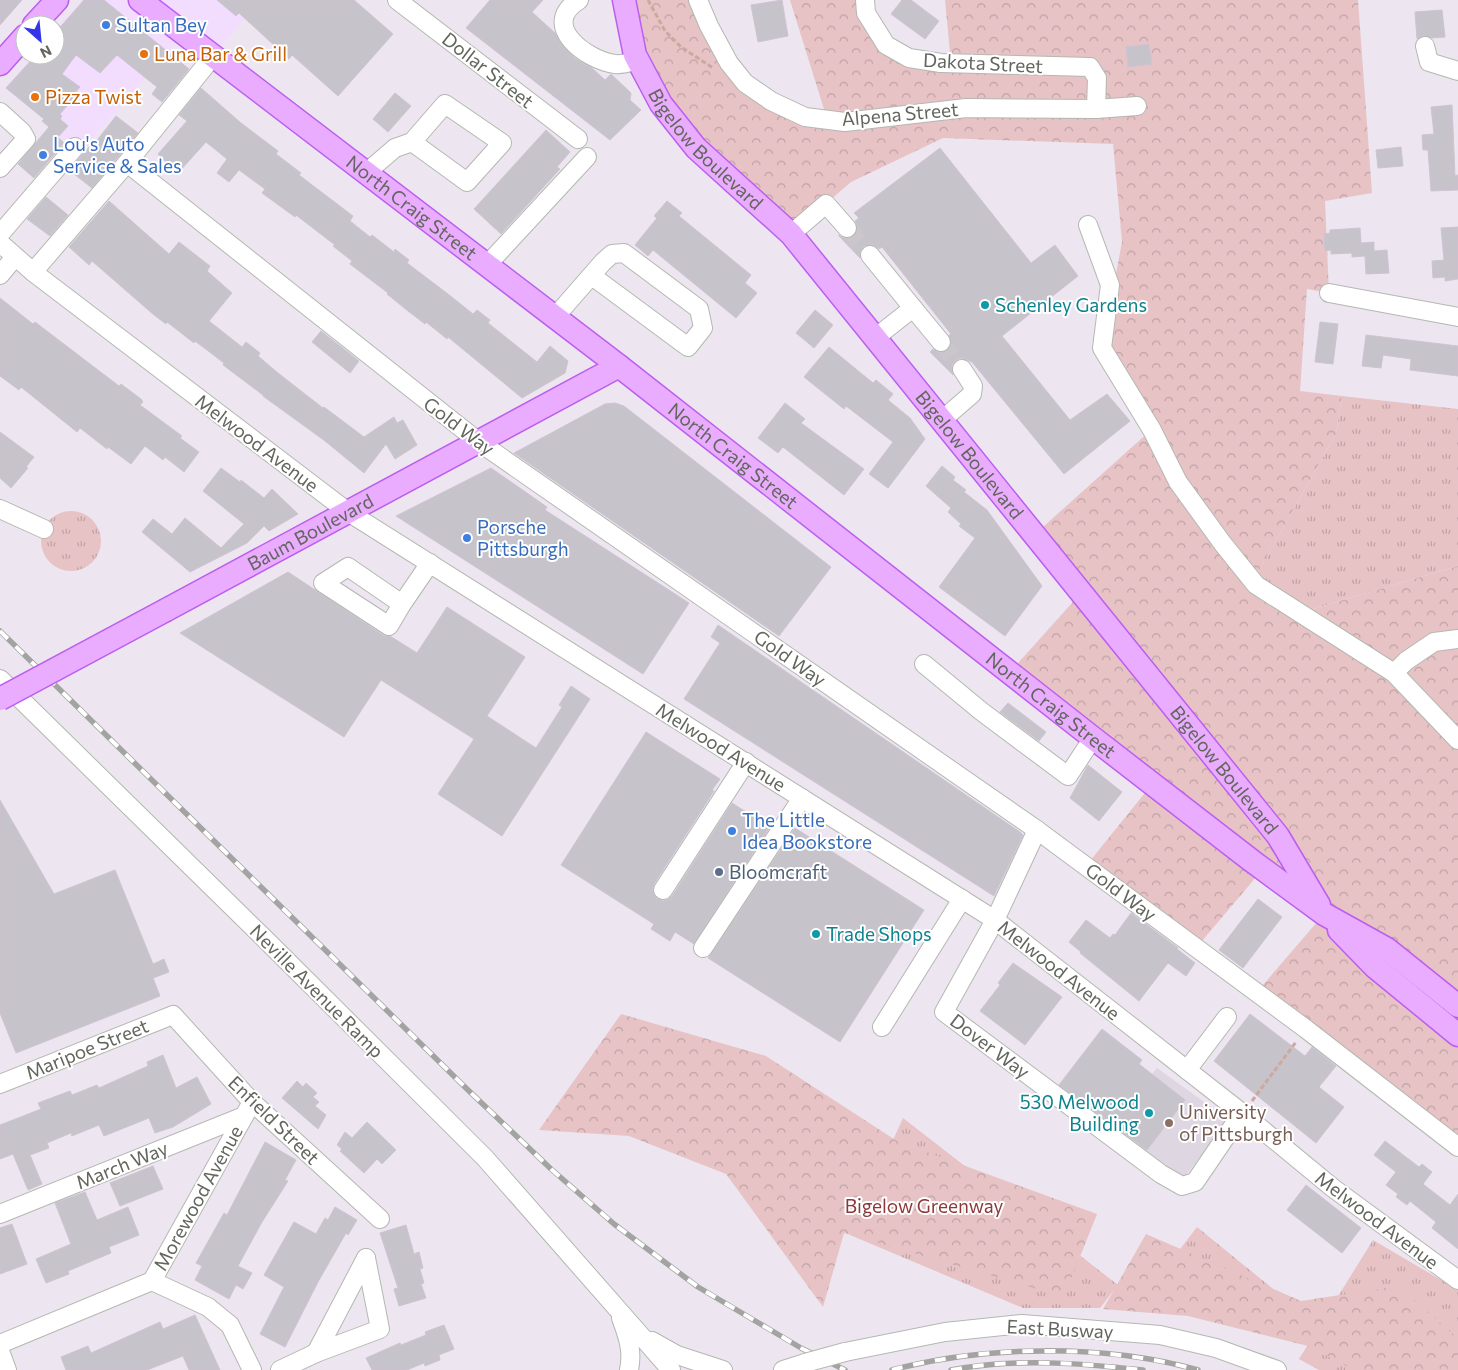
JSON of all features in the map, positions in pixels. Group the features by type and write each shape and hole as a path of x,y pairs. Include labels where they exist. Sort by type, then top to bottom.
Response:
{"main road":[{"path":"43,15 57,0"},
{"name":"North Craig Street","path":"140,0 620,366 1092,738 1324,914"},
{"name":"Bigelow Boulevard","path":"624,0 638,60 661,104 696,148 791,234 1278,836 1324,914 1375,967 1458,1035"},
{"path":"2,58 15,46"},
{"name":"Baum Boulevard","path":"2,688 166,610 620,366"},
{"path":"1324,914 1387,948 1458,1006"}],"street":[{"name":"Dollar Street","path":"397,0 578,139"},
{"path":"579,0 569,10 563,22 564,30 577,46 590,56 617,65 638,60"},
{"name":"Alpena Street","path":"698,0 728,63 745,82 771,102 805,117 845,122 966,108 1096,109 1137,106"},
{"name":"Dakota Street","path":"866,0 866,13 886,45 908,58 940,63 1090,67 1097,78 1096,109"},
{"path":"1425,46 1429,62 1458,71"},
{"path":"33,272 127,163 214,55"},
{"path":"367,172 394,148 412,142 445,104 502,143 467,182 412,142"},
{"path":"0,112 22,132 26,139 0,168"},
{"path":"0,234 75,147"},
{"path":"487,265 587,157"},
{"name":"Gold Way","path":"127,163 479,442 1037,830 1306,1029 1458,1147"},
{"path":"791,234 826,204 847,228"},
{"path":"1088,225 1110,285 1102,348 1152,430 1178,482 1223,544 1256,585 1394,673 1458,740"},
{"name":"Melwood Avenue","path":"0,243 33,272 348,512 995,920 1242,1113 1333,1188 1458,1280"},
{"path":"555,317 603,262 612,254 624,253 700,309 703,328 688,347 592,276"},
{"path":"870,255 890,268 913,308 941,342"},
{"path":"0,275 15,256"},
{"path":"1330,293 1458,316"},
{"path":"875,338 913,308"},
{"path":"942,420 972,394 973,386 962,369"},
{"path":"0,509 44,529"},
{"path":"402,604 430,563"},
{"path":"1394,673 1406,661 1434,642 1458,639"},
{"path":"924,664 981,711 1068,776 1092,738"},
{"name":"Neville Avenue Ramp","path":"2,688 270,944 485,1158 671,1370"},
{"path":"663,890 746,762"},
{"path":"703,948 802,798"},
{"path":"995,920 1037,830"},
{"path":"882,1026 962,899"},
{"name":"Dover Way","path":"995,920 944,1012 1161,1174 1182,1186 1195,1182 1242,1113"},
{"name":"Maripoe Street","path":"0,1084 173,1015"},
{"name":"Enfield Street","path":"173,1015 248,1109 380,1219"},
{"path":"1187,1070 1227,1017"},
{"name":"March Way","path":"0,1214 248,1109"},
{"name":"Morewood Avenue","path":"0,1344 152,1281 248,1109"},
{"path":"280,1370 316,1353 380,1329 366,1258 316,1353"},
{"path":"152,1281 208,1307 230,1324 252,1370"},
{"name":"Neville Avenue Ramp","path":"618,1309 630,1341 632,1357 629,1370"},
{"name":"East Busway","path":"783,1370 845,1352 945,1332 1022,1324 1160,1335 1216,1348 1277,1370"},
{"name":"Neville Avenue Ramp","path":"636,1330 677,1355 723,1370"},
{"path":"0,1352 8,1370"}],"path":[{"path":"648,0 665,31 681,47 714,69"},
{"path":"1242,1113 1306,1029"}],"shaded area":[{"path":"82,0 261,0 214,55 185,34 78,154 41,121 43,119 5,88 25,65 65,65 65,20"},
{"name":"University of Pittsburgh","path":"1157,1068 1229,1120 1182,1180 1109,1127"}],"green space":[{"path":"624,0 698,0 745,83 827,119 790,0 865,0 886,45 951,63 945,0 1358,0 1372,193 1325,201 1329,293 1307,289 1300,391 1342,396 1336,434 1253,581 1299,613 1458,566 1458,1148 1256,993 1324,914 1263,869 1196,948 1086,866 1152,784 1009,673 1081,593 1034,535 1151,430 1102,348 1122,242 1113,144 943,138 851,182 791,234 661,104"},
{"path":"1342,396 1458,409 1458,566 1299,613 1253,581 1336,434"},
{"path":"71,511 87,516 92,520 96,525 101,541 96,557 92,562 87,566 71,571 55,566 50,562 46,557 41,541 46,525 50,520 55,516"},
{"path":"621,1014 766,1056 897,1141 1097,1214 1064,1297 844,1233 823,1307 726,1174 629,1136 539,1130"},
{"name":"Bigelow Greenway","path":"903,1118 1118,1285 1100,1308 1023,1308 850,1235"},
{"path":"1197,1227 1294,1306 1154,1283"},
{"path":"1146,1234 1301,1301 1398,1286 1458,1338 1458,1370 1354,1370 1308,1346 1188,1316 1103,1309"},
{"path":"1373,1240 1458,1290 1458,1370 1319,1370 1299,1359"}],"building":[{"path":"0,0 22,0 0,25"},
{"path":"84,0 104,0 189,69 162,102 152,94 157,87 117,55 100,73 76,55 62,74 80,87 72,96 74,98 60,114 62,116 60,119 68,126 58,137 64,143 34,178 18,164 49,127 42,121 44,119 6,88 27,65 65,65 65,22"},
{"path":"217,0 354,0 393,34 338,96 292,55 289,59 239,13 236,16"},
{"path":"490,0 543,0 532,12 555,33 564,47 575,58 592,68 605,80 611,74 631,93 630,100 641,110 610,140 466,28"},
{"path":"782,0 788,36 758,42 751,5"},
{"path":"902,0 911,0 939,21 925,39 891,14"},
{"path":"1442,10 1445,37 1432,38 1423,36 1417,39 1415,12"},
{"path":"1149,44 1152,64 1128,67 1126,47"},
{"path":"201,88 241,123 278,151 276,154 301,173 299,175 353,216 350,221 370,237 372,235 394,252 395,249 409,260 407,263 473,314 477,310 490,320 488,323 537,362 550,346 568,361 565,373 522,398 448,337 447,339 426,322 425,324 350,264 352,261 333,246 335,245 296,215 295,217 262,193 265,189 239,170 229,182 217,173 227,159 206,142 178,173 158,154 187,121 179,115"},
{"path":"395,93 411,106 388,132 373,119"},
{"path":"1452,105 1455,176 1458,175 1458,190 1431,191 1428,150 1423,150 1422,135 1434,134 1431,107"},
{"path":"116,116 138,133 92,188 69,170 89,147 91,148"},
{"path":"546,130 570,152 557,167 560,169 501,234 474,209"},
{"path":"1401,147 1403,166 1378,168 1376,150"},
{"name":"Schenley Gardens","path":"940,148 1031,263 1055,245 1078,276 1002,336 1070,420 1107,394 1130,421 1064,474 972,362 962,358 956,360 952,365 953,375 930,352 933,349 938,352 947,350 951,345 949,335 951,334 882,247 879,249 873,245 864,246 860,252 860,258 838,235 844,238 854,236 857,231 855,221 859,218 854,213"},
{"path":"46,197 68,215 50,236 27,219"},
{"path":"109,201 169,254 179,242 210,266 207,271 232,293 209,321 242,347 246,342 260,353 258,356 278,373 364,437 394,417 397,423 403,420 417,445 395,459 386,444 364,473 325,441 223,365 224,363 195,341 194,343 167,322 166,324 154,315 92,261 89,265 69,247"},
{"path":"667,201 682,213 679,216 751,275 745,283 757,293 736,318 653,250 648,256 635,245 657,218 654,216"},
{"path":"1458,227 1458,279 1445,281 1445,277 1433,278 1432,261 1444,260 1441,228"},
{"path":"1360,228 1361,243 1374,242 1374,251 1387,250 1389,273 1366,274 1365,256 1352,257 1352,253 1331,254 1331,250 1325,251 1324,234 1330,233 1330,230"},
{"path":"0,298 33,324 35,322 119,386 121,384 141,399 143,402 140,405 182,436 180,438 199,452 184,472 165,457 163,460 145,446 131,464 108,447 107,449 80,428 77,432 21,387 19,390 0,376"},
{"path":"815,310 833,325 814,348 796,333"},
{"path":"1320,322 1338,324 1333,364 1315,362"},
{"path":"321,331 359,361 350,373 312,342"},
{"path":"1366,335 1458,346 1458,376 1410,370 1411,359 1383,355 1381,368 1362,366"},
{"path":"829,347 873,383 876,380 893,394 888,400 910,418 925,439 888,488 869,474 893,442 846,406 844,409 804,377"},
{"path":"615,403 624,406 831,567 779,636 514,453 605,404"},
{"path":"785,403 805,419 801,423 864,469 844,495 783,447 778,453 758,438"},
{"path":"0,432 34,457 26,467 28,468 11,488 0,478"},
{"path":"942,466 955,477 953,480 966,490 964,492 987,510 1042,586 1005,636 939,587 975,538 959,526 961,524 948,512 951,508 926,486"},
{"path":"221,468 240,482 241,480 264,498 272,489 298,514 269,531 264,526 247,543 190,572 142,532 153,519 172,534 185,518 221,548 244,524 203,491"},
{"path":"491,468 547,507 545,510 689,603 643,674 396,516"},
{"path":"288,572 383,635 390,636 417,653 447,607 525,657 487,716 536,748 562,707 559,705 571,686 590,699 502,836 438,794 474,739 381,680 344,737 180,633"},
{"path":"718,625 1020,832 1023,835 994,896 684,699 720,643 711,637"},
{"path":"1008,703 1046,732 1039,741 1000,712"},
{"path":"646,732 720,779 654,884 652,890 657,899 663,901 672,896 732,803 770,827 694,944 675,932 670,941 651,929 654,924 561,865"},
{"path":"1088,765 1122,792 1099,821 1070,798"},
{"path":"0,800 54,894 115,870 153,964 164,959 169,972 153,978 160,996 16,1053 0,1013"},
{"name":"Trade Shops","path":"795,828 924,910 840,1042 708,958"},
{"path":"1258,899 1282,917 1243,968 1219,950"},
{"path":"1131,913 1195,963 1186,976 1168,963 1139,1001 1069,942 1086,920 1110,938 1113,934 1115,935"},
{"path":"1013,963 1062,997 1025,1045 980,1011 1000,985 998,983"},
{"path":"1250,1014 1305,1056 1312,1047 1336,1066 1319,1087 1344,1107 1316,1143 1214,1061"},
{"path":"1102,1029 1142,1060 1139,1064 1185,1100 1147,1150 1059,1085"},
{"path":"163,1055 176,1088 197,1077 211,1104 173,1127 155,1133 149,1118 104,1136 99,1125 72,1136 71,1133 47,1143 49,1148 30,1155 42,1184 28,1190 13,1154 0,1159 0,1125 41,1109 38,1103 70,1091 72,1095 97,1085 99,1088 148,1066 147,1062"},
{"path":"297,1081 303,1087 306,1083 317,1093 313,1097 319,1102 315,1106 326,1115 318,1129 282,1098"},
{"path":"367,1122 396,1150 382,1164 377,1159 364,1173 340,1151 342,1149 337,1145 345,1132 352,1138"},
{"path":"1385,1141 1419,1167 1422,1164 1432,1172 1423,1184 1450,1205 1458,1194 1458,1249 1432,1228 1436,1222 1410,1201 1407,1205 1396,1197 1398,1194 1386,1185 1396,1172 1374,1155"},
{"path":"265,1142 296,1160 285,1180 288,1181 262,1222 238,1266 252,1273 243,1289 236,1285 229,1299 195,1280 202,1266 196,1263 224,1213 227,1215"},
{"path":"153,1166 163,1189 120,1206 110,1183"},
{"path":"1306,1185 1361,1228 1342,1253 1287,1210"},
{"path":"85,1192 97,1220 128,1207 139,1235 109,1247 111,1253 68,1271 69,1274 46,1283 36,1259 71,1244 55,1203"},
{"path":"335,1207 357,1220 348,1235 346,1233 318,1282 285,1347 260,1334 284,1287 264,1275 294,1222 316,1234 325,1218 328,1220"},
{"path":"12,1224 27,1264 0,1274 0,1228"},
{"path":"406,1225 414,1254 419,1252 423,1268 420,1269 424,1283 421,1284 426,1298 399,1306 394,1289 398,1288 380,1233"},
{"path":"195,1315 220,1370 189,1370 183,1356 147,1370 66,1370 61,1357 88,1346 91,1353 160,1322 163,1329"},
{"path":"444,1325 454,1349 439,1355 440,1360 425,1366 424,1363 407,1370 372,1370 366,1358 400,1343 401,1345 426,1335 425,1332"}],"tunnel":[{"path":"847,228 870,255"},
{"path":"941,342 962,369"}],"railway":[{"path":"0,631 551,1169 614,1224 698,1287 801,1348 845,1370"},
{"path":"892,1370 966,1356 1005,1352 1045,1351 1124,1356 1198,1370"},
{"path":"951,1370 975,1366 1023,1363 1095,1365 1143,1370"}],"place":[{"name":"Sultan Bey","path":"106,25"},
{"name":"Luna Bar & Grill","path":"144,54"},
{"name":"Pizza Twist","path":"35,97"},
{"name":"Lou's Auto Service & Sales","path":"43,155"},
{"name":"Schenley Gardens","path":"985,305"},
{"name":"Porsche Pittsburgh","path":"467,538"},
{"name":"The Little Idea Bookstore","path":"732,831"},
{"name":"Bloomcraft","path":"719,872"},
{"name":"Trade Shops","path":"816,934"},
{"name":"530 Melwood Building","path":"1149,1113"},
{"name":"University of Pittsburgh","path":"1169,1123"}]}
